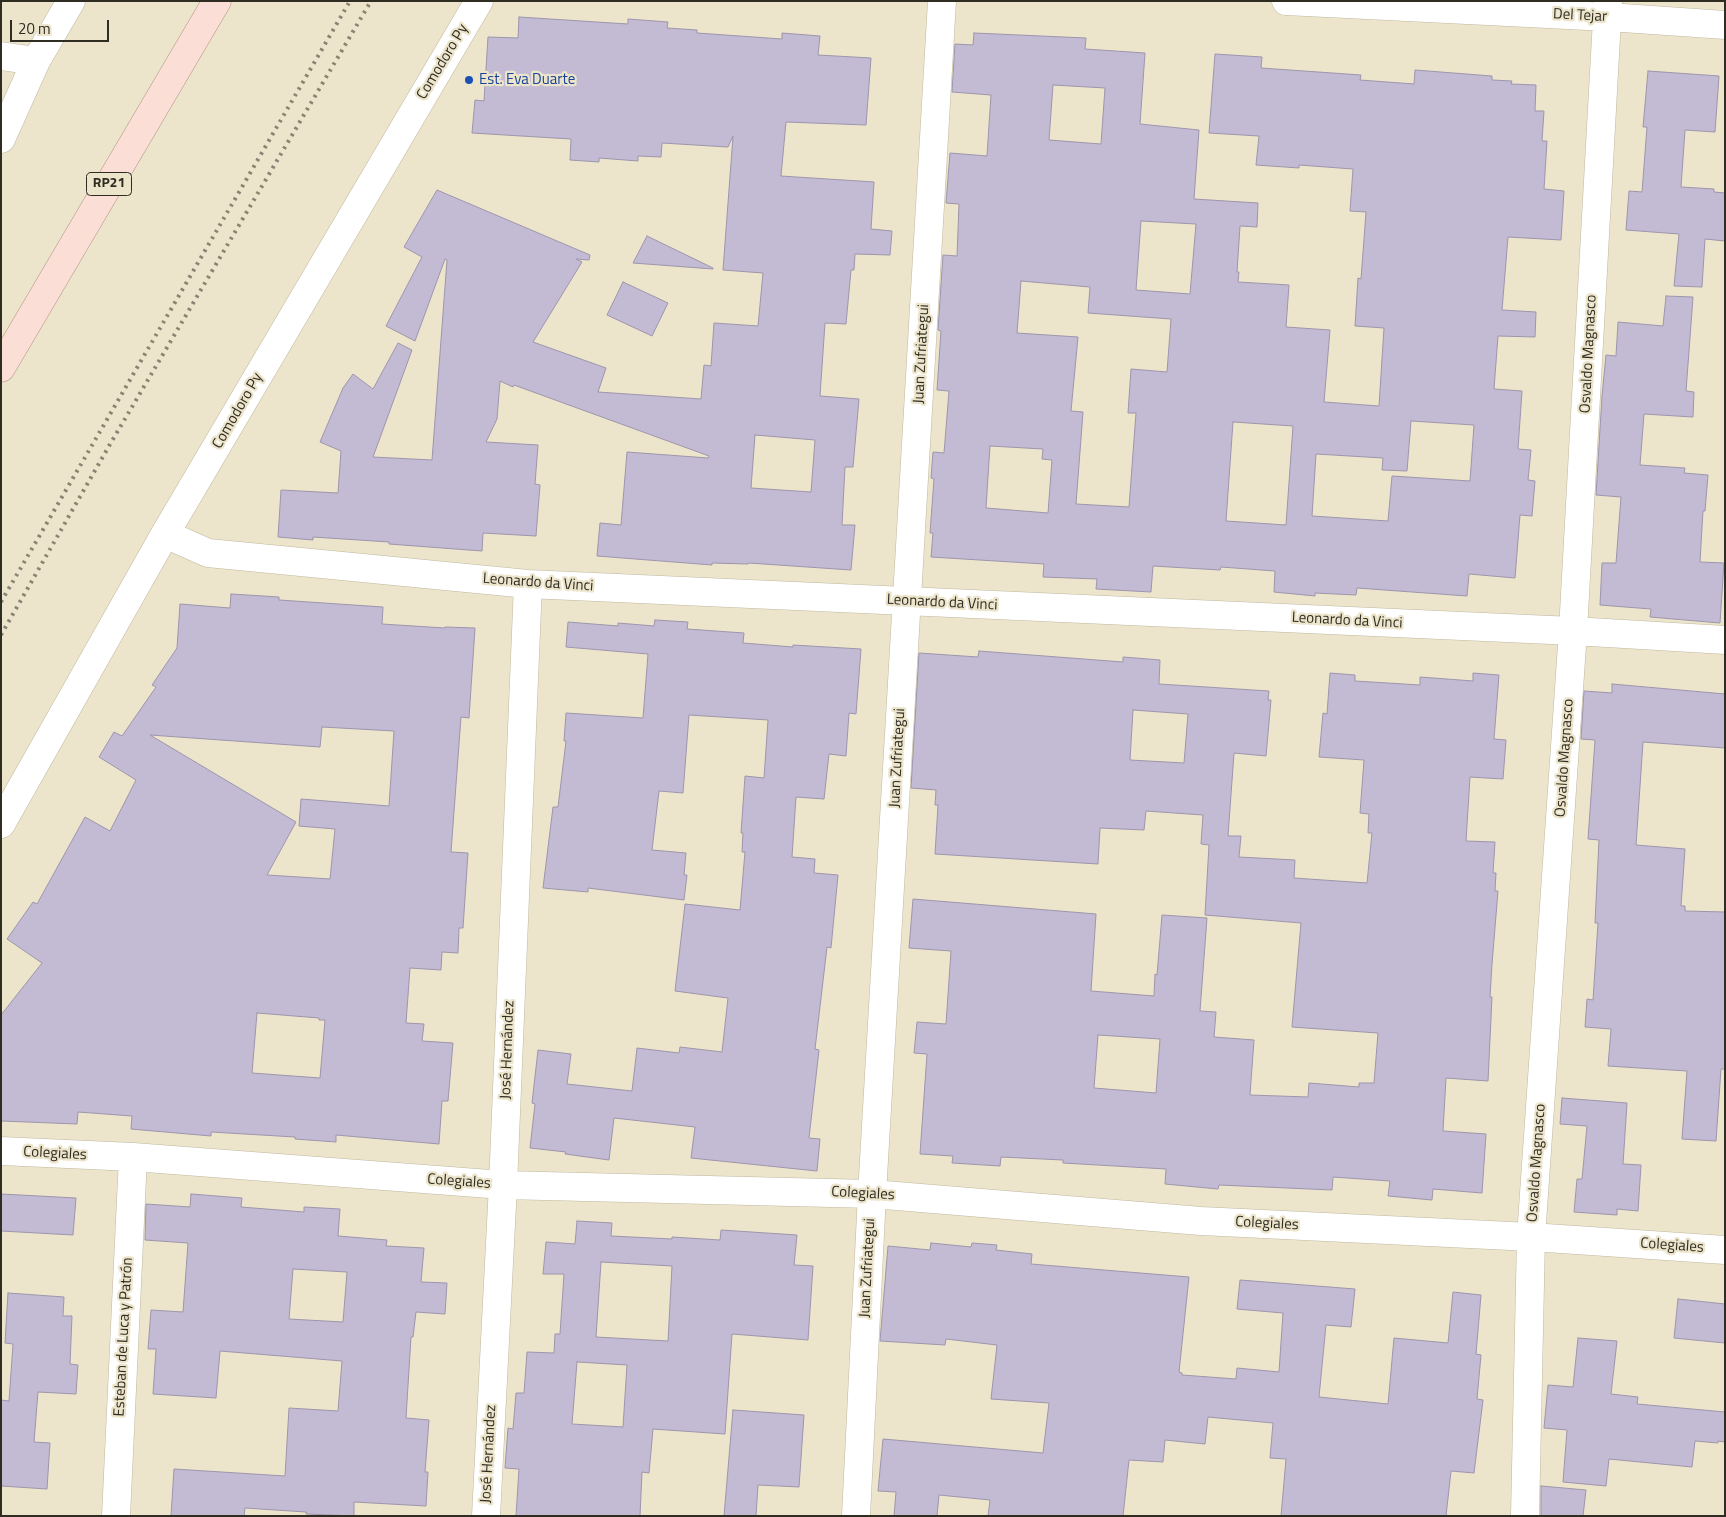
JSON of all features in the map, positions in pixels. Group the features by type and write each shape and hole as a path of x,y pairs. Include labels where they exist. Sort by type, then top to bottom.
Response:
{"main road":[{"name":"RP21","path":"1,368 217,1"}],"street":[{"path":"1,139 36,62 71,1"},
{"name":"Comodoro Py","path":"1,824 165,534 479,1"},
{"name":"Juan Zufriategui","path":"856,1516 872,1194 942,1"},
{"name":"Del Tejar","path":"1286,1 1608,9 1725,26"},
{"name":"Osvaldo Magnasco","path":"1525,1516 1532,1236 1574,631 1608,9"},
{"path":"1,56 36,62"},
{"name":"Leonardo da Vinci","path":"165,534 208,553 528,584 1574,631 1725,640"},
{"name":"José Hernández","path":"486,1516 528,584"},
{"name":"Colegiales","path":"1,1151 133,1158 502,1185 872,1194 1201,1221 1532,1236 1725,1250"},
{"name":"Esteban de Luca y Patrón","path":"116,1516 133,1158"}],"building":[{"path":"519,17 628,24 628,19 668,22 667,28 697,30 697,33 782,39 782,33 820,36 818,55 871,58 866,125 786,122 781,176 874,182 871,229 892,231 890,255 855,254 854,270 851,270 846,324 825,323 820,396 859,399 853,467 845,467 842,525 855,525 851,570 749,563 712,563 712,565 597,556 600,523 621,525 627,452 708,458 709,456 500,381 497,419 486,442 538,445 535,484 540,485 536,536 483,533 482,551 389,544 389,542 313,537 313,540 278,537 281,490 338,493 341,451 320,442 343,388 353,374 373,389 398,343 412,350 373,457 432,460 447,260 445,259 415,341 386,326 422,257 404,247 437,190 590,255 589,260 576,259 582,262 533,342 606,368 598,392 701,399 704,365 711,366 714,323 758,326 763,273 723,270 733,136 728,147 662,143 661,157 638,156 638,161 599,158 599,162 570,160 571,139 472,133 475,100 484,101 488,37 518,38","holes":["755,435 815,440 811,492 751,488"]},
{"path":"974,33 1086,38 1085,49 1145,53 1140,124 1199,130 1194,199 1258,203 1257,227 1240,226 1238,282 1289,285 1286,327 1330,330 1324,402 1379,406 1384,328 1355,326 1358,278 1361,279 1366,212 1350,211 1353,169 1299,165 1299,168 1256,165 1259,136 1209,133 1215,54 1262,57 1261,68 1361,75 1360,80 1414,84 1415,70 1492,76 1492,80 1512,81 1511,84 1536,85 1535,111 1544,111 1542,141 1547,141 1544,189 1564,191 1561,240 1508,237 1502,310 1536,312 1535,337 1498,336 1494,389 1522,391 1518,449 1531,450 1528,480 1535,481 1532,516 1520,515 1515,578 1469,574 1467,596 1357,588 1356,595 1315,593 1315,596 1274,592 1275,571 1221,567 1220,570 1153,566 1151,592 1096,589 1097,579 1043,577 1044,564 931,557 933,533 930,533 934,479 931,478 933,452 944,453 949,391 937,390 941,331 938,330 943,255 957,256 959,204 946,203 950,153 987,156 991,95 952,92 955,44 973,45","holes":["1053,85 1105,88 1101,144 1049,140","1141,221 1196,224 1190,294 1136,290","1021,281 1090,287 1088,313 1171,319 1167,372 1131,369 1128,413 1136,413 1129,507 1076,504 1083,412 1071,411 1078,337 1017,333","1411,421 1474,425 1470,481 1392,476 1388,521 1312,516 1316,454 1383,458 1382,470 1407,471","1233,422 1293,426 1286,525 1226,521","990,446 1043,449 1042,459 1052,460 1048,513 986,508"]},
{"path":"1648,71 1719,76 1715,132 1685,130 1681,187 1714,189 1714,192 1725,193 1725,241 1705,239 1702,287 1674,286 1679,234 1626,230 1629,191 1642,192 1647,127 1643,127"},
{"path":"647,236 713,268 713,269 633,263"},
{"path":"623,282 668,303 652,336 607,315"},
{"path":"1666,296 1693,297 1686,391 1694,392 1693,417 1644,414 1640,465 1685,468 1684,473 1708,475 1705,511 1703,511 1700,562 1724,563 1720,623 1650,617 1651,609 1600,605 1602,563 1616,563 1621,497 1596,495 1606,355 1616,356 1618,322 1663,326"},
{"path":"231,594 279,597 279,600 383,607 382,624 475,628 469,718 461,717 451,852 468,853 463,928 459,928 458,953 442,952 441,970 410,968 406,1023 424,1024 422,1041 453,1043 448,1101 442,1101 439,1144 336,1135 336,1142 295,1139 295,1137 211,1132 211,1136 131,1129 132,1116 78,1112 77,1124 1,1121 1,1015 42,963 7,939 33,902 37,904 85,817 110,831 136,780 99,757 114,732 122,736 156,687 152,685 177,648 180,604 230,608","holes":["322,727 394,731 389,806 301,799 299,826 335,829 330,879 267,875 296,822 150,735 320,747","257,1013 325,1020 320,1078 252,1073"]},
{"path":"655,620 688,622 687,629 744,633 743,643 861,649 856,714 849,713 846,756 829,754 824,799 796,797 792,857 815,859 814,873 838,875 831,948 827,947 815,1049 819,1050 809,1138 820,1139 817,1171 691,1158 695,1127 614,1118 609,1160 530,1148 535,1104 532,1103 538,1050 571,1054 567,1084 632,1091 637,1048 679,1053 680,1047 722,1052 728,998 675,991 685,904 740,910 745,852 742,852 743,833 741,833 745,776 764,778 768,720 689,715 683,793 659,791 652,850 686,853 684,875 687,875 684,900 588,888 588,892 543,888 553,807 558,807 566,741 564,741 566,713 643,718 648,654 566,647 568,622 618,626 618,623 654,626"},
{"path":"979,651 1123,662 1123,657 1160,660 1159,684 1269,691 1268,700 1271,700 1266,756 1234,753 1228,836 1241,836 1239,857 1295,860 1294,878 1367,883 1372,833 1368,833 1369,814 1360,813 1364,760 1319,757 1323,713 1327,714 1330,673 1355,675 1355,681 1420,685 1420,677 1473,681 1473,673 1499,675 1494,739 1506,740 1503,779 1470,777 1466,841 1495,842 1493,873 1496,873 1495,891 1498,891 1490,997 1492,997 1488,1081 1446,1078 1443,1131 1486,1134 1482,1193 1433,1189 1432,1200 1388,1196 1390,1181 1333,1177 1332,1190 1219,1185 1218,1189 1165,1184 1166,1169 1063,1163 1063,1160 1001,1157 1000,1166 952,1163 953,1156 920,1154 927,1054 914,1053 917,1022 946,1024 951,951 909,948 913,899 1096,914 1091,991 1154,996 1162,915 1207,918 1200,1011 1216,1012 1214,1037 1254,1040 1250,1095 1308,1097 1309,1083 1359,1087 1359,1083 1374,1083 1378,1033 1292,1027 1301,923 1205,915 1209,845 1201,844 1203,815 1146,811 1144,830 1100,828 1098,864 935,854 938,805 935,805 936,790 911,788 919,653 978,657","holes":["1133,710 1188,714 1184,763 1130,760","1098,1035 1160,1039 1156,1093 1094,1088"]},
{"path":"1612,684 1725,694 1725,748 1643,742 1636,845 1685,849 1681,906 1685,906 1685,911 1725,912 1725,1069 1721,1069 1716,1141 1682,1139 1687,1071 1608,1066 1611,1029 1585,1027 1587,999 1593,1000 1598,923 1595,923 1599,840 1588,839 1595,740 1581,739 1584,691 1612,693"},
{"path":"1562,1098 1627,1103 1623,1164 1641,1165 1638,1211 1617,1209 1617,1215 1574,1212 1577,1179 1582,1179 1587,1126 1560,1124"},
{"path":"1,1194 76,1198 73,1235 1,1231"},
{"path":"191,1194 242,1198 241,1207 304,1212 304,1207 340,1209 338,1236 387,1240 386,1246 424,1248 421,1282 447,1283 445,1314 416,1312 413,1337 411,1337 406,1418 429,1420 425,1472 428,1472 426,1506 354,1502 354,1516 306,1514 306,1512 245,1508 244,1516 171,1516 174,1469 285,1476 289,1408 338,1411 342,1361 220,1351 216,1398 153,1394 156,1349 148,1349 151,1310 183,1312 188,1243 145,1240 146,1204 190,1207","holes":["293,1269 347,1272 343,1322 289,1319"]},
{"path":"577,1221 612,1223 611,1236 720,1240 721,1230 797,1235 794,1265 813,1266 808,1340 732,1334 725,1434 653,1429 649,1473 642,1472 640,1516 516,1516 519,1469 505,1468 508,1428 513,1429 516,1393 524,1393 527,1352 554,1353 555,1334 560,1334 564,1274 543,1274 546,1242 575,1244","holes":["601,1262 672,1266 668,1341 596,1337","577,1362 627,1365 623,1427 572,1424"]},
{"path":"931,1243 971,1247 972,1243 997,1245 996,1250 1032,1254 1031,1264 1189,1277 1179,1372 1182,1375 1236,1379 1237,1368 1279,1372 1283,1313 1237,1309 1240,1280 1355,1289 1351,1327 1326,1325 1319,1397 1388,1404 1394,1338 1448,1343 1453,1292 1481,1295 1476,1354 1481,1355 1477,1399 1483,1400 1474,1473 1451,1471 1446,1516 1281,1516 1286,1459 1270,1458 1273,1423 1208,1417 1205,1444 1165,1440 1163,1462 1129,1460 1123,1516 988,1516 990,1500 939,1495 937,1516 894,1516 896,1492 878,1491 883,1439 1043,1453 1049,1403 991,1399 997,1345 946,1339 945,1345 880,1341 888,1246 930,1250"},
{"path":"8,1293 64,1297 63,1316 72,1316 70,1364 78,1365 76,1394 38,1392 34,1442 50,1443 47,1489 1,1486 1,1400 9,1401 13,1344 5,1343"},
{"path":"1678,1299 1725,1304 1725,1343 1674,1338"},
{"path":"1578,1338 1617,1341 1611,1394 1638,1397 1637,1404 1725,1412 1725,1442 1695,1441 1692,1467 1609,1459 1606,1486 1563,1482 1567,1430 1544,1428 1548,1385 1573,1387"},
{"path":"733,1410 804,1415 799,1487 758,1485 756,1516 724,1516"},
{"path":"1541,1486 1586,1490 1583,1516 1541,1516"}],"railway":[{"path":"1,602 350,1"},
{"path":"1,635 109,446 371,1"}],"place":[{"name":"Est. Eva Duarte","path":"469,80"}]}
